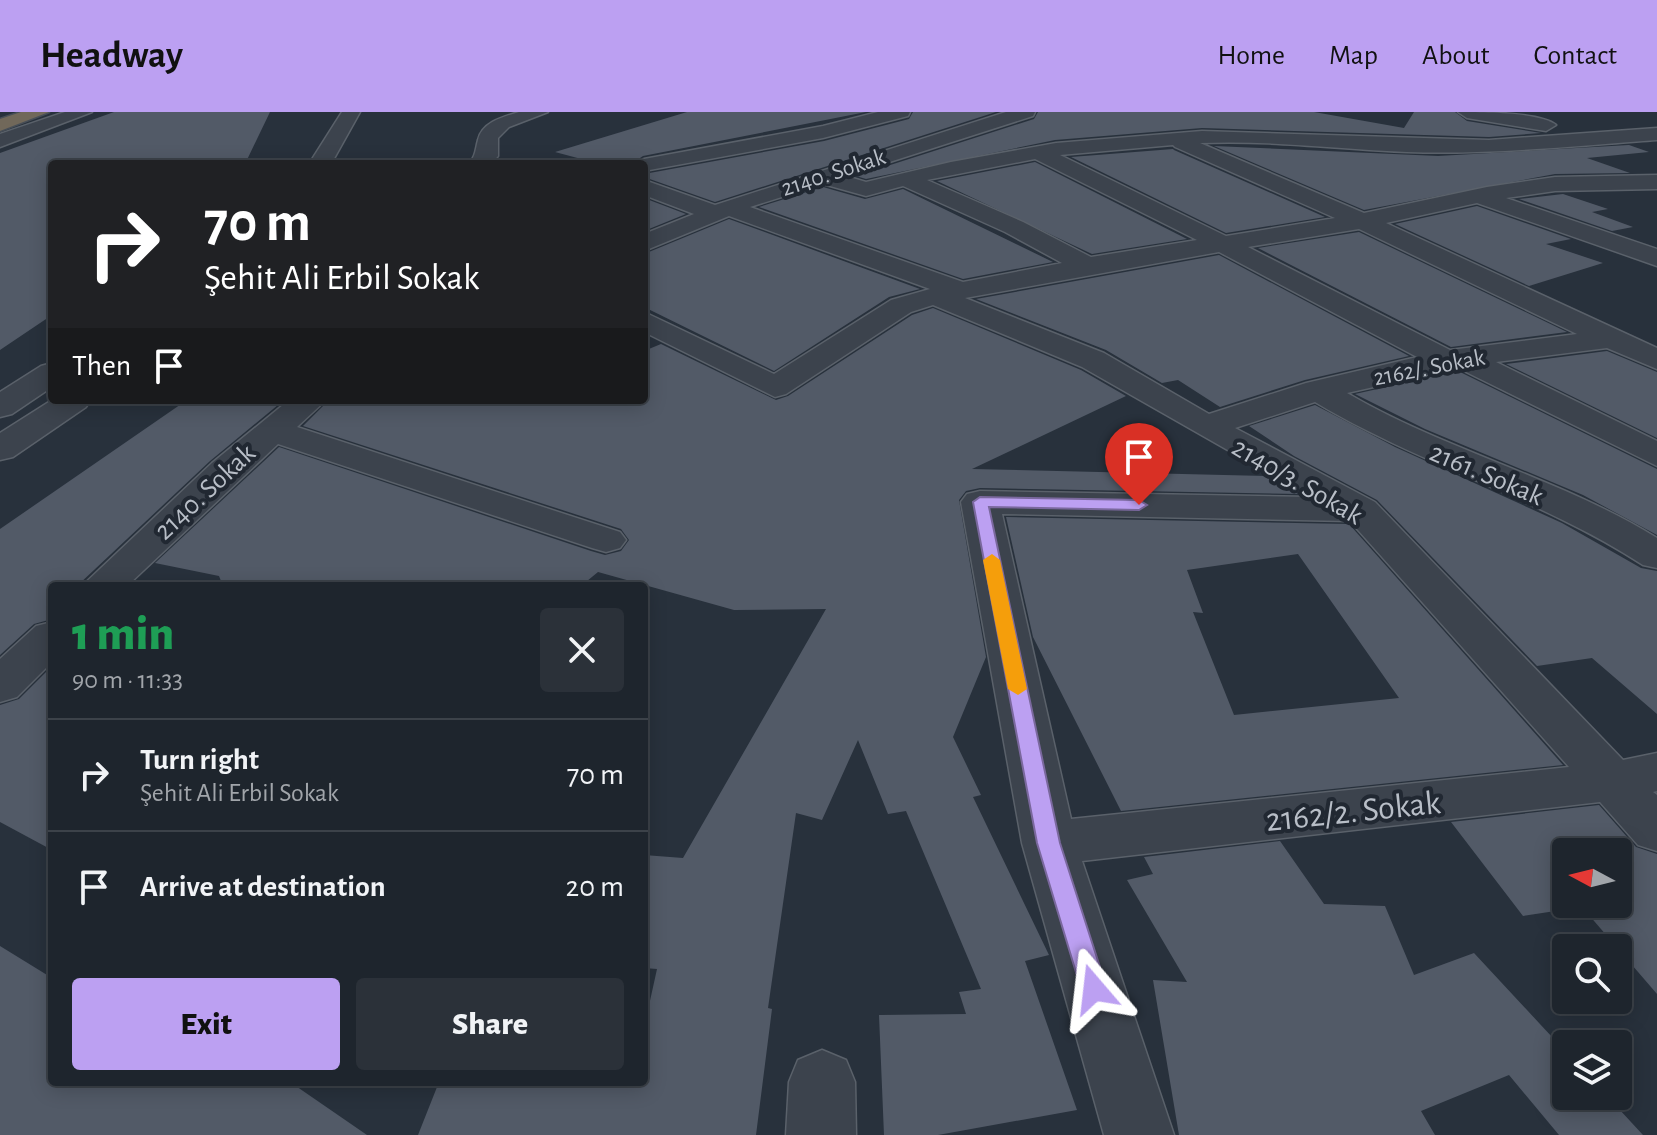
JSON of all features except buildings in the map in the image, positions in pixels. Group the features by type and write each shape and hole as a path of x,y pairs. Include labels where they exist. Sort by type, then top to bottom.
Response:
{"highway":[{"path":"0,125 40,112"}],"street":[{"path":"0,141 83,112"},
{"path":"322,160 351,112"},
{"path":"484,160 487,156 488,137 502,123 539,112"},
{"path":"648,164 784,140 901,112"},
{"name":"2140. Sokak","path":"648,241 820,176 983,128 1026,112"},
{"path":"1467,112 1599,137"},
{"path":"1141,119 1172,139 1362,221 1657,360"},
{"path":"983,128 1048,151 1222,243 1454,359 1657,455"},
{"path":"820,176 866,189 1048,151 1172,139 1256,136 1408,146 1489,146 1657,134"},
{"path":"1330,141 1404,168"},
{"path":"905,179 1014,227 1087,266"},
{"path":"1433,179 1657,258"},
{"path":"648,323 775,387 901,306 946,293 1087,266 1362,221 1478,196 1555,184 1657,182"},
{"name":"2140/3. Sokak","path":"648,188 723,211 946,293 1093,360 1206,426 1361,510 1634,777 1657,830"},
{"name":"2162/. Sokak","path":"1206,426 1318,390 1454,359 1611,338 1657,335"},
{"path":"0,407 48,376"},
{"name":"2161. Sokak","path":"1318,390 1395,435 1519,484 1634,540 1657,556"},
{"path":"0,449 68,404"},
{"name":"2140. Sokak","path":"123,582 271,430 304,404"},
{"path":"271,430 606,540"},
{"path":"1139,1135 1049,843 980,502 1361,510"},
{"path":"0,686 48,640"},
{"name":"2162/2. Sokak","path":"1049,843 1634,777"}],"slow traffic":[{"path":"992,560 1018,689"}],"route":[{"path":"1094,989 1049,843 980,502 1139,505"}]}
